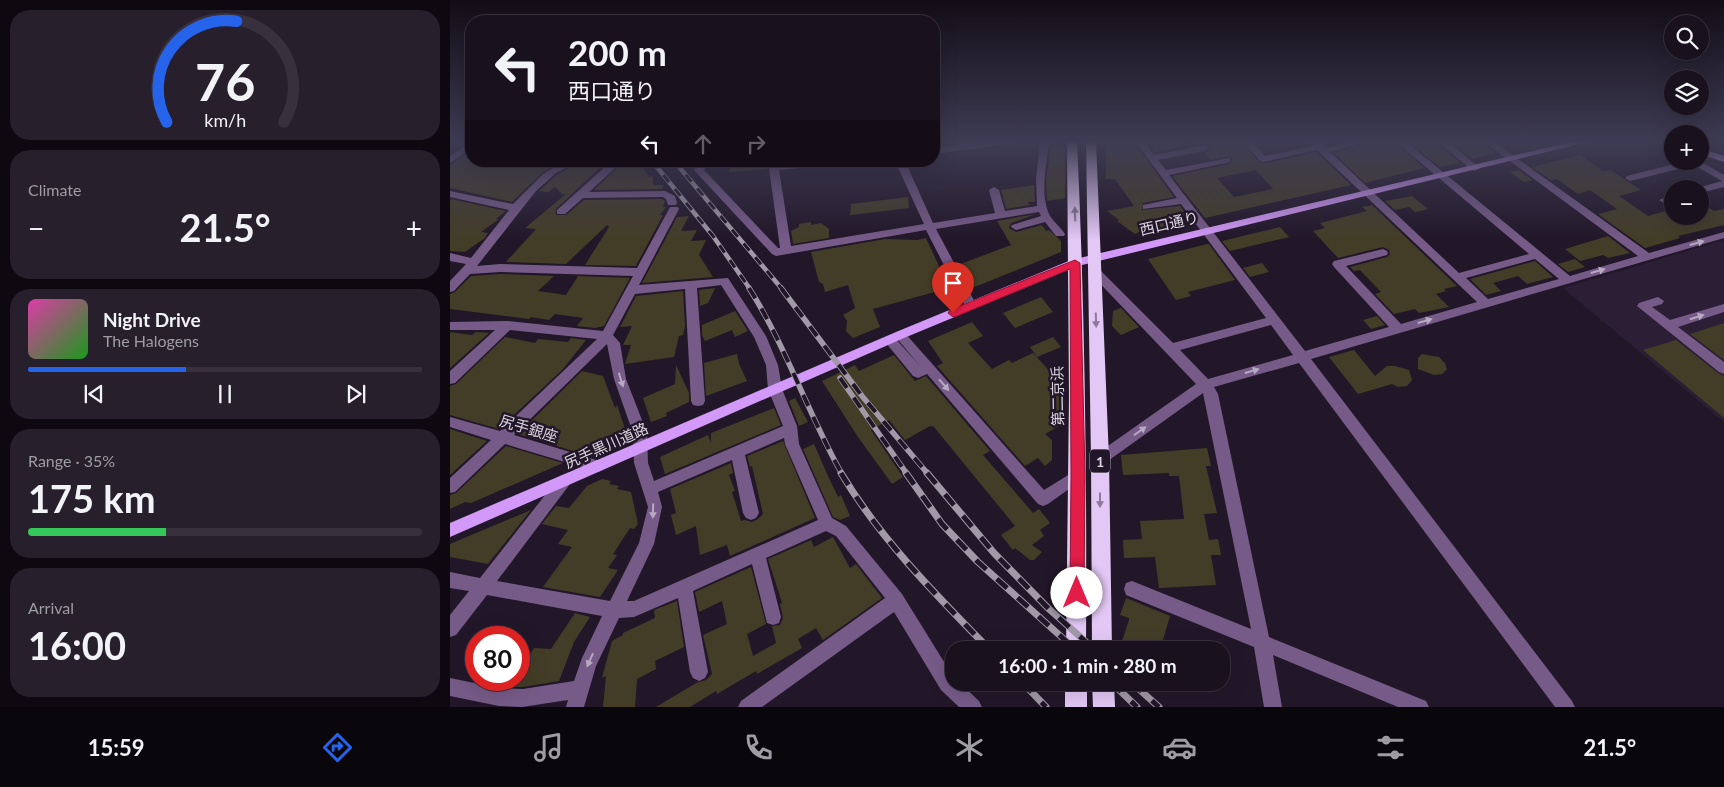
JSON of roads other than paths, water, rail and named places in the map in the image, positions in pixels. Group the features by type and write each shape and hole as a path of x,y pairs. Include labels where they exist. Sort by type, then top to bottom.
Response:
{"highway":[{"name":"第二京浜","path":"1073,174 1078,475 1076,641"},
{"name":"1","path":"1092,174 1100,459 1102,641"},
{"path":"1076,691 1076,707"},
{"path":"1103,691 1104,707"}],"main road":[{"name":"西口通り","path":"775,389 1075,263 1094,264 1208,231 1450,174"},
{"name":"尻手黒川道路","path":"450,530 775,389"}],"street":[{"path":"450,288 471,266 515,208 550,174"},
{"path":"561,212 604,174"},
{"path":"709,174 776,252 1042,208"},
{"path":"775,174 786,251"},
{"path":"906,174 930,227 971,306"},
{"path":"1042,174 1040,187 1042,208 1047,218 1060,234"},
{"path":"1164,174 1566,707"},
{"path":"1348,174 1486,304"},
{"path":"1439,174 1568,280"},
{"path":"1533,174 1647,257"},
{"path":"1630,178 1645,174"},
{"path":"1709,188 1724,184"},
{"path":"994,190 1001,215"},
{"path":"450,194 515,208"},
{"path":"450,487 501,436 600,345 632,290 673,206 671,198 665,194 607,196 582,194"},
{"path":"1147,207 1184,200"},
{"path":"1016,227 1047,218"},
{"path":"1100,459 1205,385 1724,235"},
{"path":"1383,253 1338,264 1398,329"},
{"path":"1457,277 1537,255"},
{"path":"450,257 471,266 558,271 641,272"},
{"path":"1094,264 1205,385 1211,394 1273,707"},
{"path":"632,290 724,281 760,336 772,365 775,389 790,429 792,444 827,523 841,530 896,600 947,684 973,707"},
{"path":"691,285 698,401"},
{"path":"1658,301 1643,306 1724,369"},
{"path":"1669,326 1724,308"},
{"path":"1171,348 1275,320"},
{"path":"450,379 507,325"},
{"path":"450,326 507,325 606,336 614,343 620,379 640,433 642,447 641,462 654,507 651,531 646,544 588,664 575,707"},
{"path":"895,338 928,367 1043,499 1078,475"},
{"name":"尻手銀座","path":"450,422 598,466"},
{"path":"650,489 790,429"},
{"path":"737,452 751,513"},
{"path":"450,630 565,480"},
{"path":"450,580 484,588 614,610 634,609 827,523"},
{"path":"757,554 773,617"},
{"path":"684,586 698,672"},
{"path":"1132,589 1262,644 1420,707"},
{"path":"747,707 896,600"},
{"path":"450,687 499,697 523,698 579,689"}],"railway":[{"path":"663,174 713,236 750,289"},
{"path":"685,174 782,289"},
{"path":"749,288 774,333 818,428 842,474"},
{"path":"781,288 862,396 928,474"},
{"path":"840,378 907,474"},
{"path":"841,473 891,544 981,641"},
{"path":"906,473 942,524 978,562 1066,641"},
{"path":"927,473 994,553 1049,609 1085,641"},
{"path":"1031,691 1046,707"},
{"path":"1120,691 1137,707"},
{"path":"1141,691 1159,707"}]}
